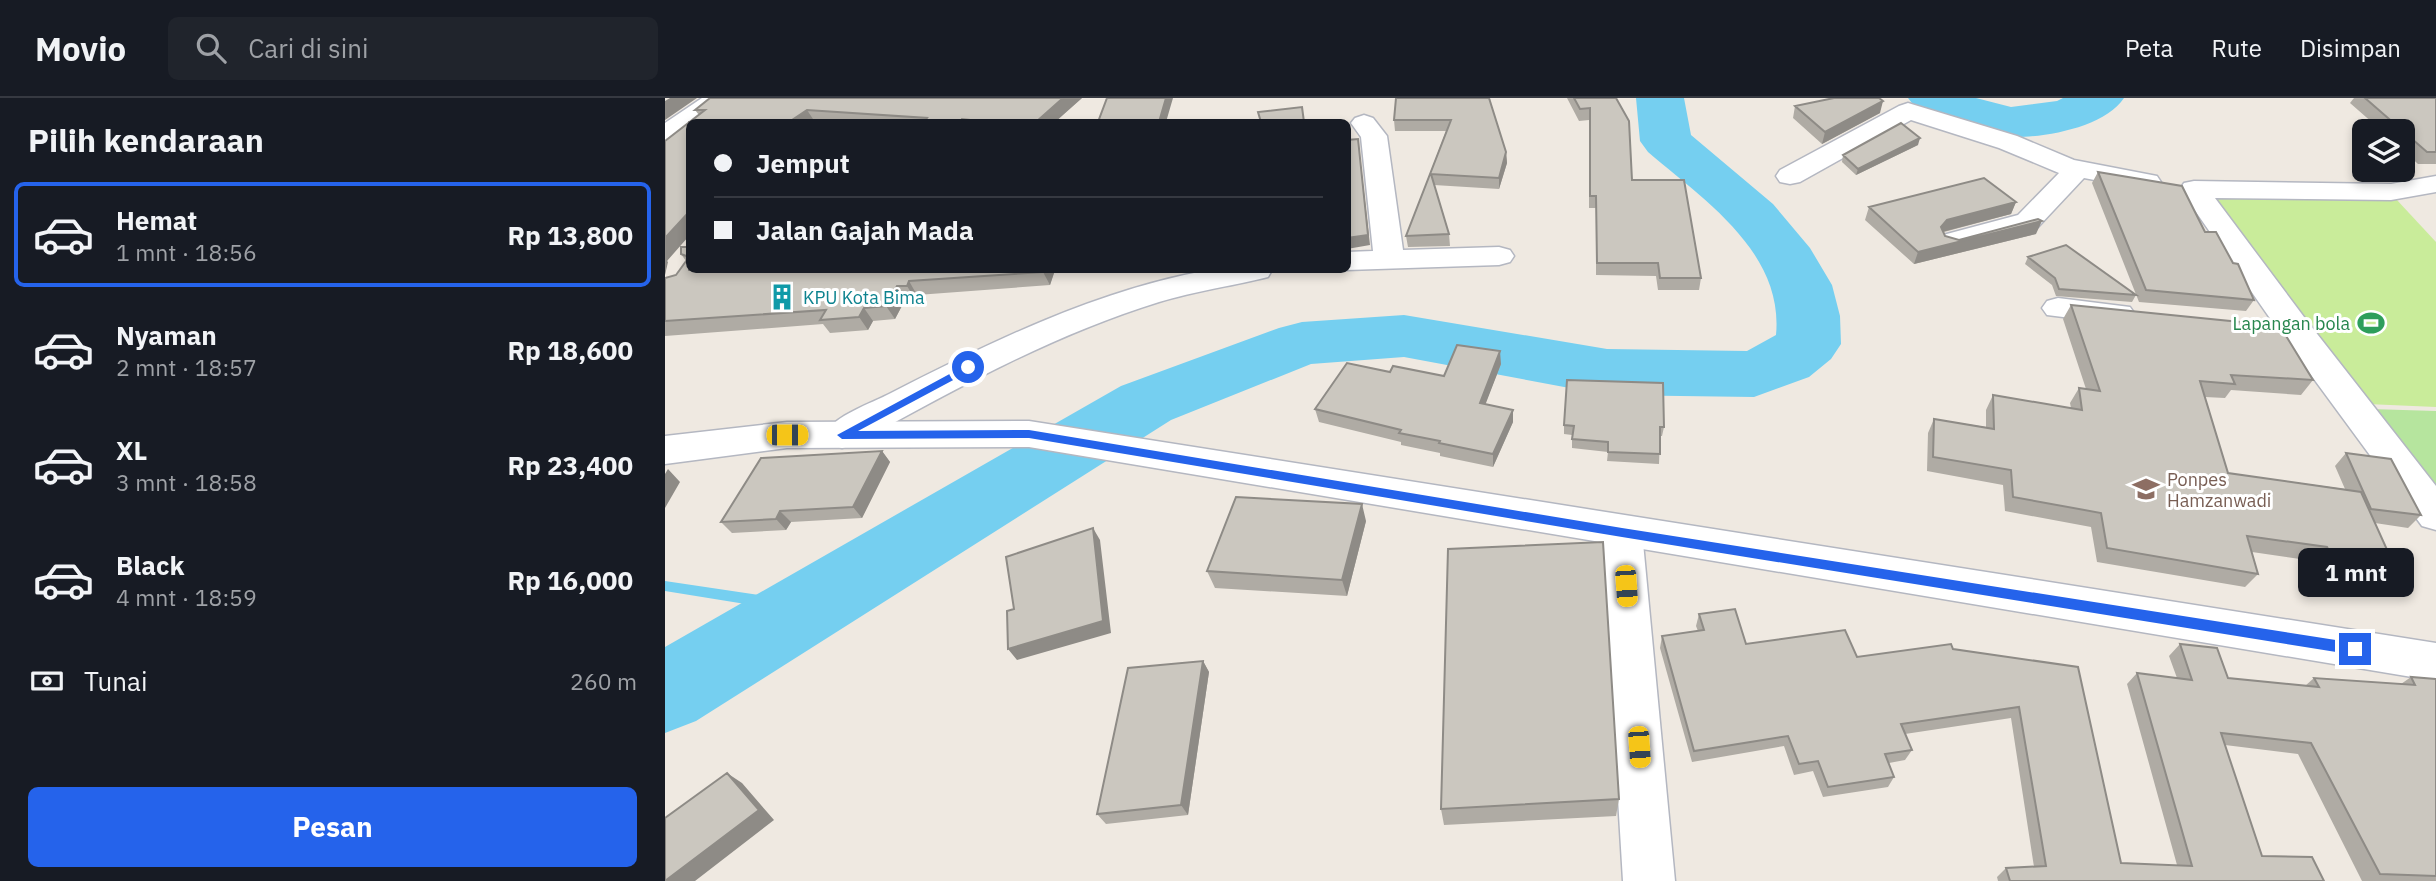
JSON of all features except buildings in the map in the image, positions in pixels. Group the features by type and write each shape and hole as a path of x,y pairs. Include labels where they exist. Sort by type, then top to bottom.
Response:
{"street":[{"path":"690,119 719,98"},
{"path":"1790,176 1908,111 2008,142 2077,170 2194,189 2391,192 2436,184"},
{"path":"1364,123 1374,136 1389,258"},
{"path":"1954,241 2028,221 2077,170"},
{"path":"2194,189 2295,329 2436,515"},
{"path":"1351,261 1499,256"},
{"path":"842,435 949,376 1026,339 1105,308 1196,282 1242,273"},
{"path":"2058,308 2150,316"},
{"path":"2256,326 2295,329"},
{"path":"665,450 787,435 1029,434 2436,662"},
{"path":"1622,532 1649,881"}],"green space":[{"name":"Lapangan bola","path":"2214,198 2396,199 2436,242 2436,407 2367,404"},
{"path":"2370,409 2436,411 2436,496"}],"waterway":[{"path":"665,693 1146,403 1302,343 1404,336 1607,372 1754,374 1785,361 1808,344 1809,316 1801,285 1789,261 1753,216 1666,141 1660,98"},
{"path":"1932,98 1975,115 2011,122 2069,115 2100,98"},
{"path":"665,586 807,608"}],"place":[{"name":"KPU Kota Bima","path":"782,297"},
{"name":"Lapangan bola","path":"2371,323"},
{"name":"Ponpes Hamzanwadi","path":"2146,489"}],"route":[{"path":"968,367 842,435 1029,434 2355,649"}]}
